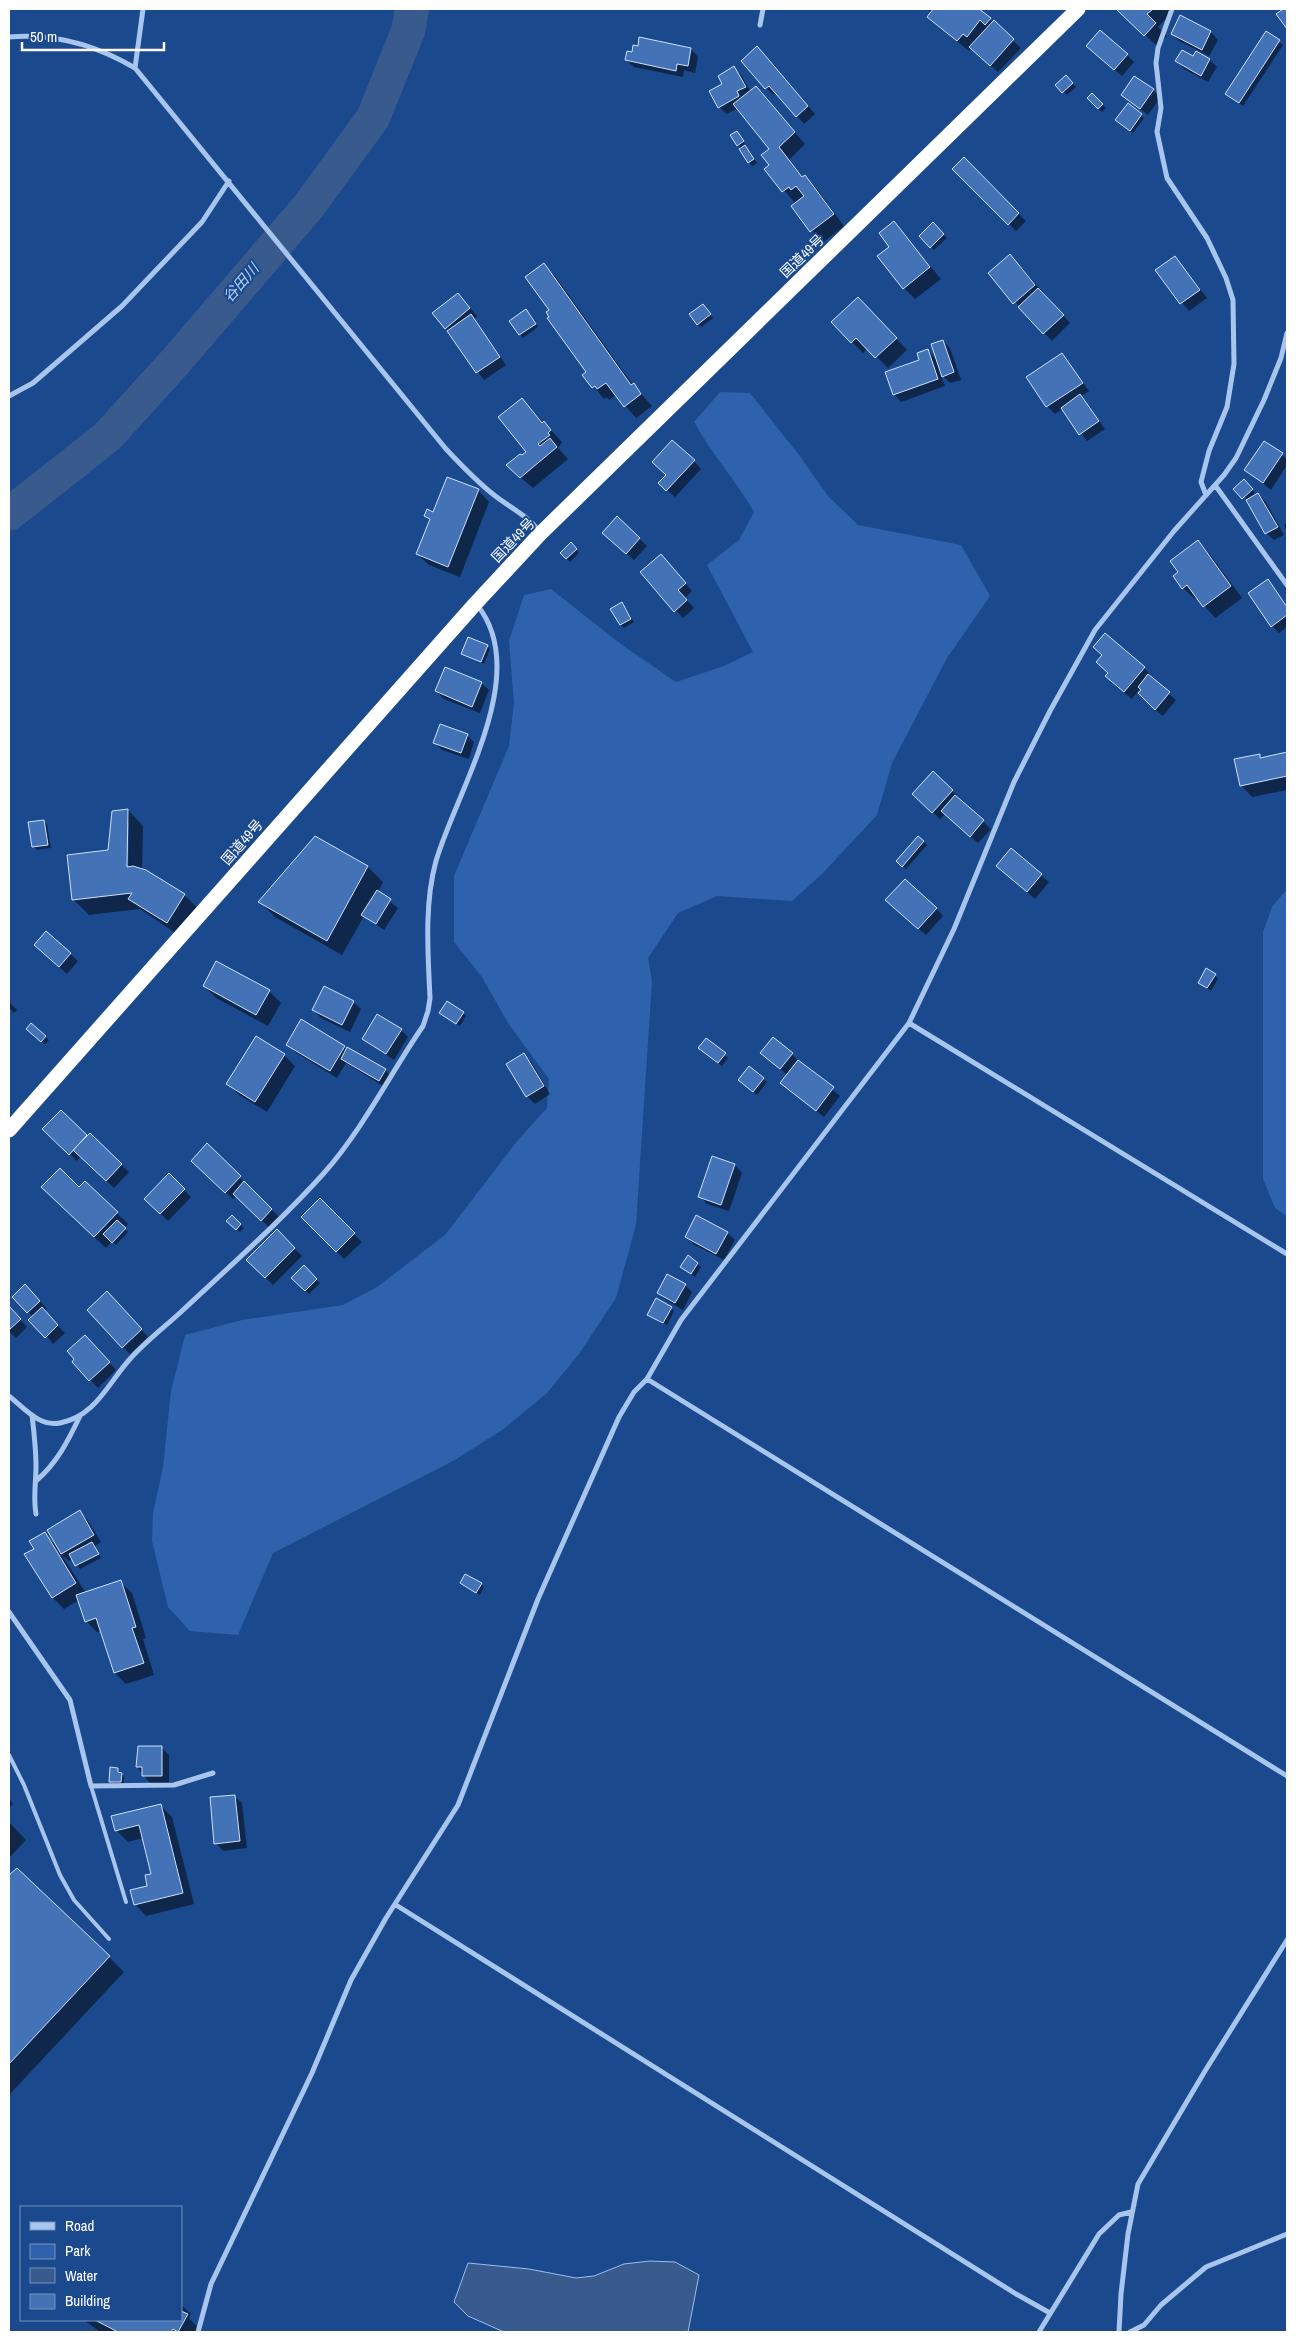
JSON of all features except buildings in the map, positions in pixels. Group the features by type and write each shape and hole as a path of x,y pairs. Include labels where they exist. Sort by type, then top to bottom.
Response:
{"highway":[{"name":"国道49号","path":"9,1130 475,604 540,534 1078,9"}],"street":[{"path":"135,68 143,9"},
{"path":"760,25 763,9"},
{"path":"1172,9 1158,48 1156,63 1161,108 1158,132 1167,178 1207,238 1226,278 1233,310 1234,364 1227,407 1209,451 1201,482 1206,495"},
{"path":"9,37 42,36 65,39 106,52 135,68 446,449 494,495 532,522 540,534"},
{"path":"9,396 34,383 122,306 202,222 228,182"},
{"path":"198,2332 211,2284 312,2073 351,1980 458,1805 538,1599 619,1417 634,1392 647,1379 681,1320 909,1023 954,929 1014,782 1095,630 1174,531 1236,458 1264,400 1281,358 1287,333"},
{"path":"1215,485 1287,585"},
{"path":"9,1396 41,1422 52,1424 80,1416 89,1410 108,1390 130,1359 267,1231 324,1173 354,1135 423,1026 429,1004 429,898 436,862 474,769 485,735 495,686 496,658 489,622 475,604"},
{"path":"909,1023 1287,1254"},
{"path":"647,1379 1287,1776"},
{"path":"32,1414 36,1442 33,1500 36,1514"},
{"path":"35,1481 48,1471 60,1454 80,1416"},
{"path":"9,1612 70,1700 92,1786 174,1785 213,1773"},
{"path":"396,1905 1016,2294 1050,2313"},
{"path":"1120,2332 1121,2294 1131,2212 1138,2184 1148,2164 1287,1940"},
{"path":"1039,2332 1099,2234 1120,2215 1131,2212"},
{"path":"1130,2332 1144,2325 1161,2305 1206,2267 1287,2234"}],"lane":[{"path":"9,1755 24,1784 60,1874 74,1900 109,1939"},
{"path":"92,1786 126,1902"}],"green space":[{"path":"720,392 750,393 799,455 828,496 858,525 961,545 990,596 947,658 892,763 877,815 822,874 792,901 717,896 678,913 648,958 652,981 636,1225 616,1298 579,1354 547,1393 505,1428 455,1460 273,1553 238,1635 190,1631 168,1607 152,1541 153,1513 163,1467 171,1391 185,1335 242,1320 343,1305 377,1287 445,1235 518,1140 547,1108 549,1079 508,1023 482,977 454,942 454,876 509,746 514,703 509,641 524,595 551,589 622,645 676,682 724,666 753,652 707,565 739,540 754,512 694,422"},
{"path":"1287,889 1287,1216 1275,1208 1263,1179 1263,932 1272,907"}],"water":[{"path":"650,2261 675,2262 699,2275 688,2332 504,2332 468,2316 454,2302 468,2263 529,2269 576,2278 594,2276 624,2264"}],"waterway":[{"name":"谷田川","path":"9,514 107,437 175,362 308,207 373,118 408,31 412,9"}]}
